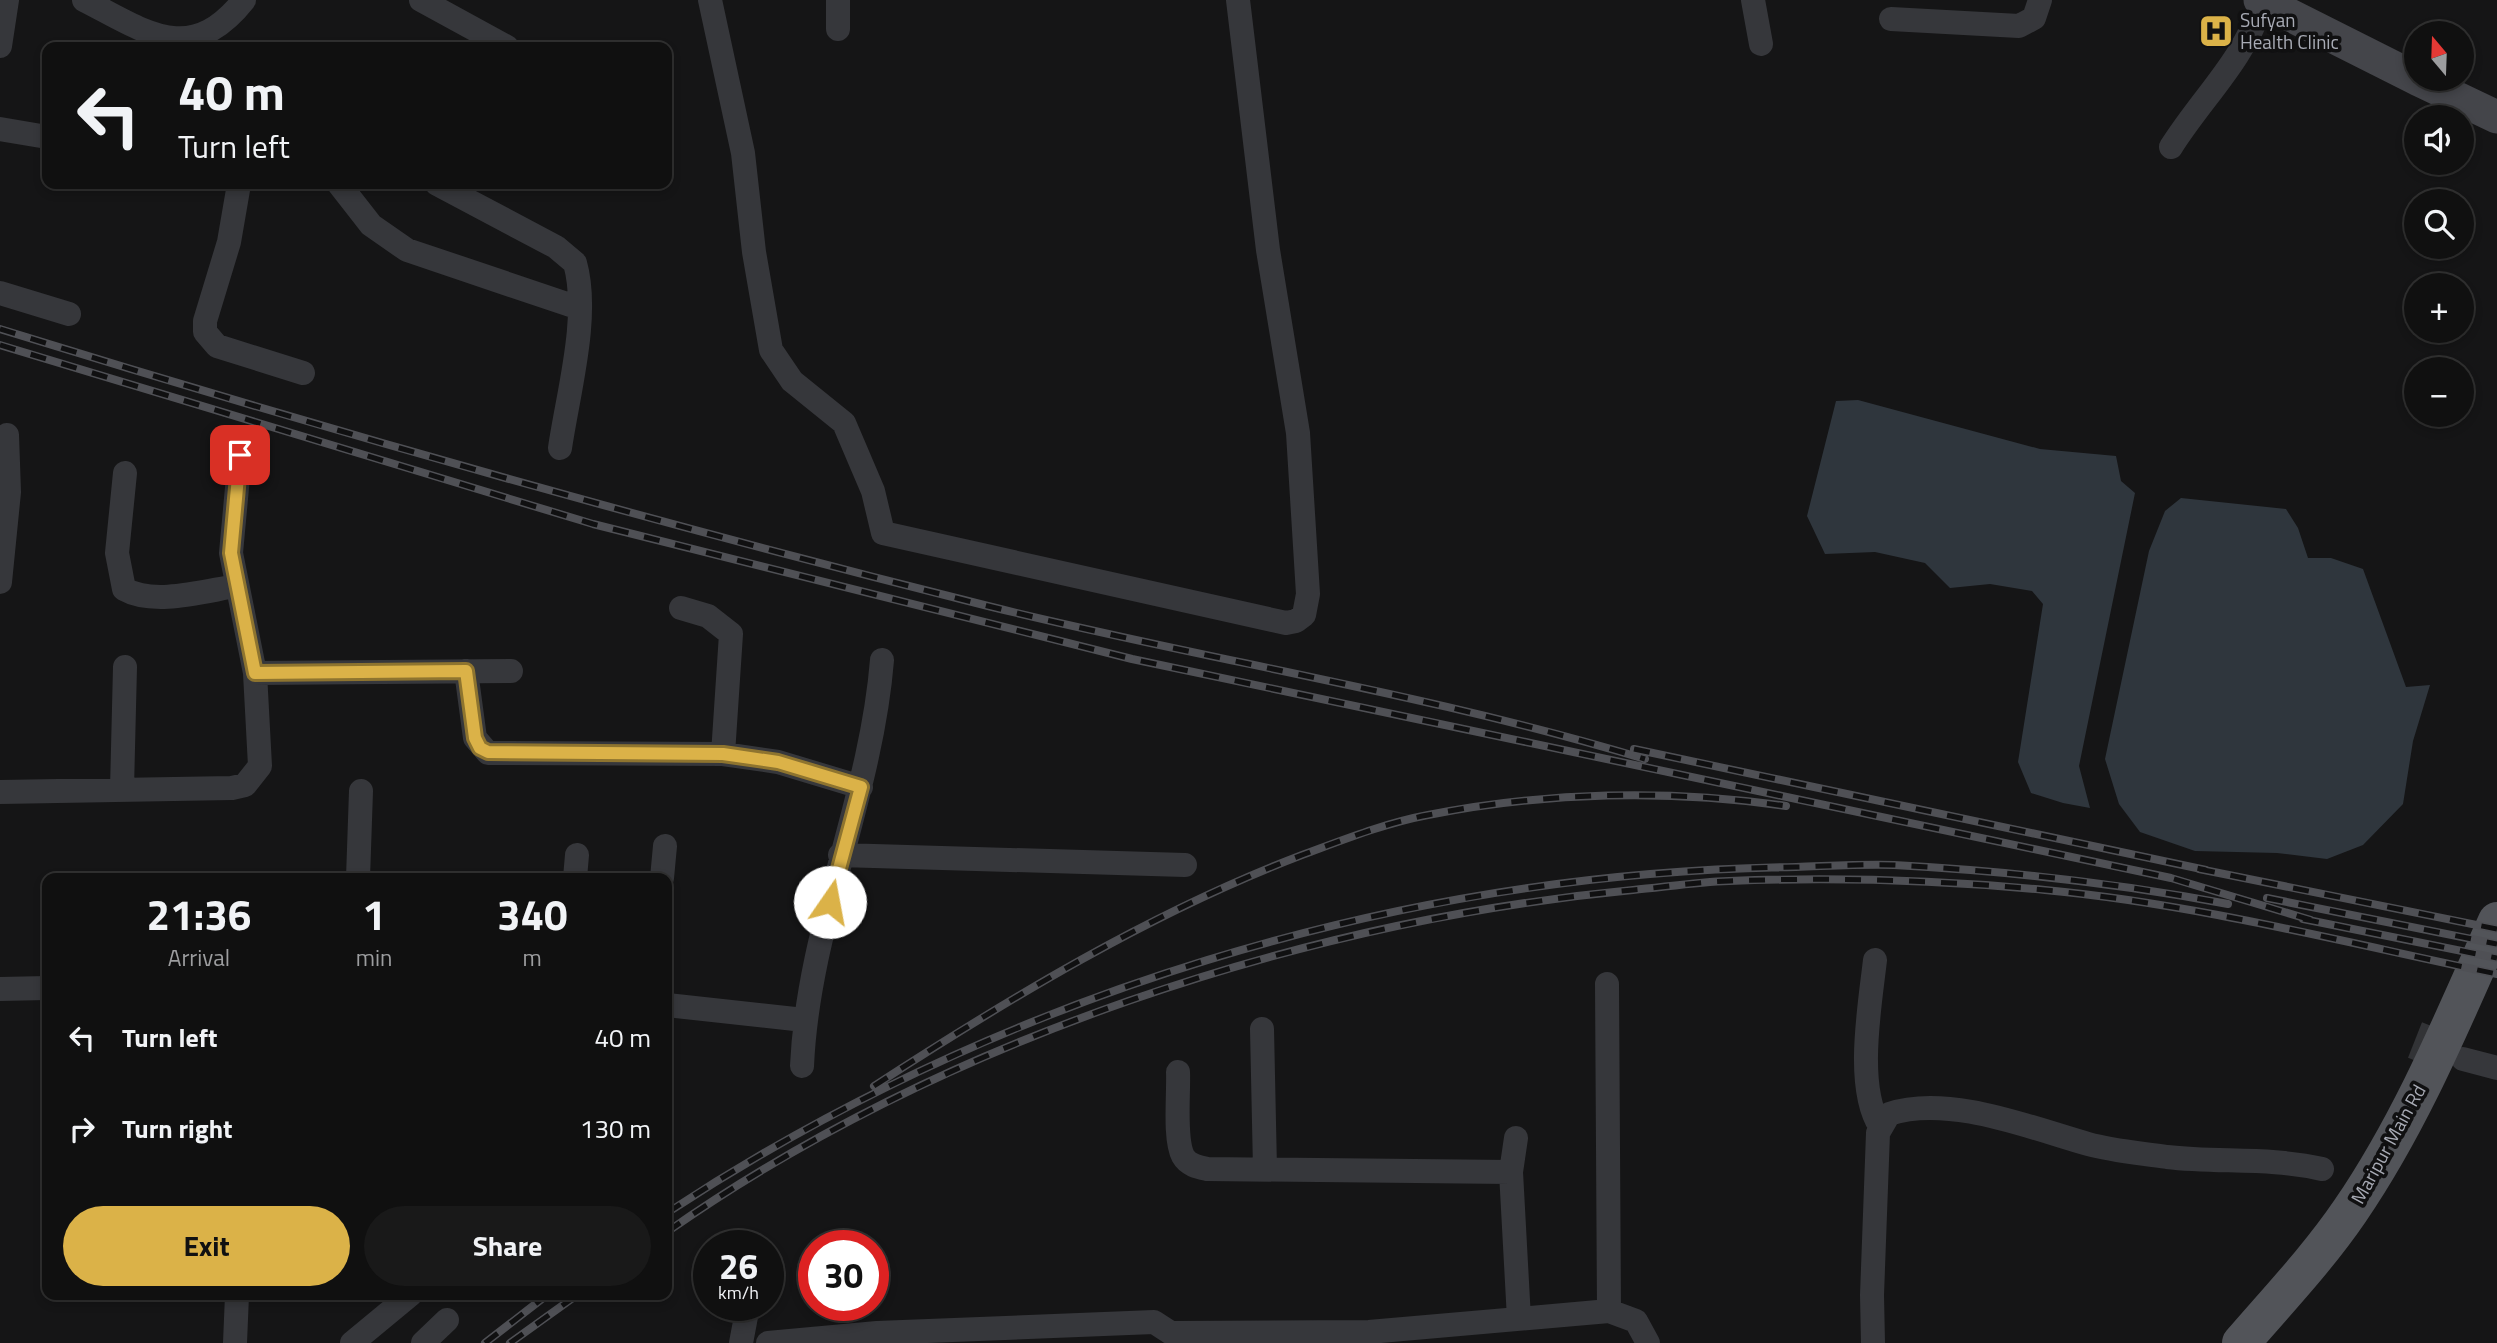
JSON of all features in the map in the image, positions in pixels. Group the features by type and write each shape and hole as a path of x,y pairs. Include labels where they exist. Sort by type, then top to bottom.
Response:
{"main road":[{"path":"2261,1 2404,72"},
{"path":"2442,91 2497,117"},
{"name":"Maripur Main Rd","path":"2241,1343 2350,1212 2396,1137 2497,921"},
{"path":"2213,1343 2303,1247 2355,1169 2415,1040"},
{"path":"2269,1343 2356,1234 2480,1063"}],"street":[{"path":"0,46 7,0"},
{"path":"84,0 166,42"},
{"path":"176,42 226,20 244,0"},
{"path":"421,0 498,42"},
{"path":"710,0 743,153 754,252 771,350 792,381 844,423 873,491 883,533 1286,623 1296,621 1307,607 1304,502 1298,433 1268,250 1238,0"},
{"path":"838,0 838,29"},
{"path":"1753,0 1761,44"},
{"path":"1891,19 2019,26 2034,18 2040,0"},
{"path":"2171,147 2189,119 2240,54 2261,1"},
{"path":"0,129 19,135 42,137"},
{"path":"239,189 229,242 208,310 205,332 217,346 303,373"},
{"path":"343,189 371,225 407,250 579,309"},
{"path":"446,189 566,254 575,263 579,309 560,448"},
{"path":"0,293 69,314"},
{"path":"0,582 9,492 8,435"},
{"path":"0,792 245,785 260,766 255,673 231,553 240,455"},
{"path":"125,472 117,553 124,589 143,595 163,596 236,586"},
{"path":"681,608 708,616 731,634 723,754"},
{"path":"802,1066 804,1020 840,855 861,787 882,660"},
{"path":"122,789 125,667"},
{"path":"466,671 475,738 480,748 488,752 723,754 778,762 861,787"},
{"path":"255,673 511,671"},
{"path":"358,873 362,791"},
{"path":"662,873 665,846"},
{"path":"840,855 1185,865"},
{"path":"1875,960 1868,1088 1873,1114 1880,1126"},
{"path":"1607,984 1609,1311"},
{"path":"0,989 42,988"},
{"path":"672,1006 804,1020"},
{"path":"1262,1029 1265,1169"},
{"path":"1178,1072 1180,1142 1183,1156 1192,1166 1207,1169 1511,1172"},
{"path":"1873,1343 1874,1216 1880,1126 1889,1114 1904,1110 1957,1111 2009,1119 2117,1150 2190,1159 2276,1160 2322,1169"},
{"path":"1516,1138 1511,1172 1519,1319"},
{"path":"235,1343 237,1300"},
{"path":"352,1343 404,1300"},
{"path":"768,1343 877,1334 1154,1322 1170,1338 1370,1338 1489,1332 1519,1319 1609,1311 1636,1321 1648,1343"},
{"path":"423,1343 447,1320"},
{"path":"741,1343 745,1321"}],"shaded area":[{"path":"1858,400 2040,449 2116,456 2121,481 2135,493 2079,766 2090,808 2031,793 2018,762 2043,604 2032,591 1990,584 1950,588 1925,563 1875,552 1825,554 1807,516 1836,401"},
{"path":"2181,498 2286,509 2298,528 2308,558 2331,558 2363,569 2406,687 2430,685 2413,741 2403,804 2363,845 2327,859 2277,853 2195,851 2140,832 2119,804 2105,759 2149,551 2165,511"}],"tunnel":[{"path":"2415,1040 2463,1059"}],"railway":[{"path":"0,329 492,474 740,542 988,606 1482,715 1645,759"},
{"path":"0,345 593,524 1132,659 2171,878 2311,920"},
{"path":"1634,749 2206,870"},
{"path":"874,1086 1029,990 1136,930 1246,878 1380,827 1472,807 1562,798 1652,795 1786,806"},
{"path":"672,1210 794,1136 927,1068 1065,1009 1207,960 1352,921 1499,893 1647,874 1858,865 2020,874 2228,904"},
{"path":"2199,869 2497,929"},
{"path":"672,1229 773,1164 886,1102 1005,1048 1128,1001 1254,961 1381,930 1508,906 1717,882 1847,879 1966,884 2102,896 2159,905 2497,974"},
{"path":"2267,898 2497,944"},
{"path":"2303,919 2497,958"},
{"path":"485,1343 541,1300"},
{"path":"510,1343 570,1300"}],"place":[{"name":"Sufyan Health Clinic","path":"2216,31"}],"route":[{"path":"240,455 231,553 255,673 466,671 472,727 480,748 488,752 723,754 778,762 861,787 840,855 830,902"}]}
